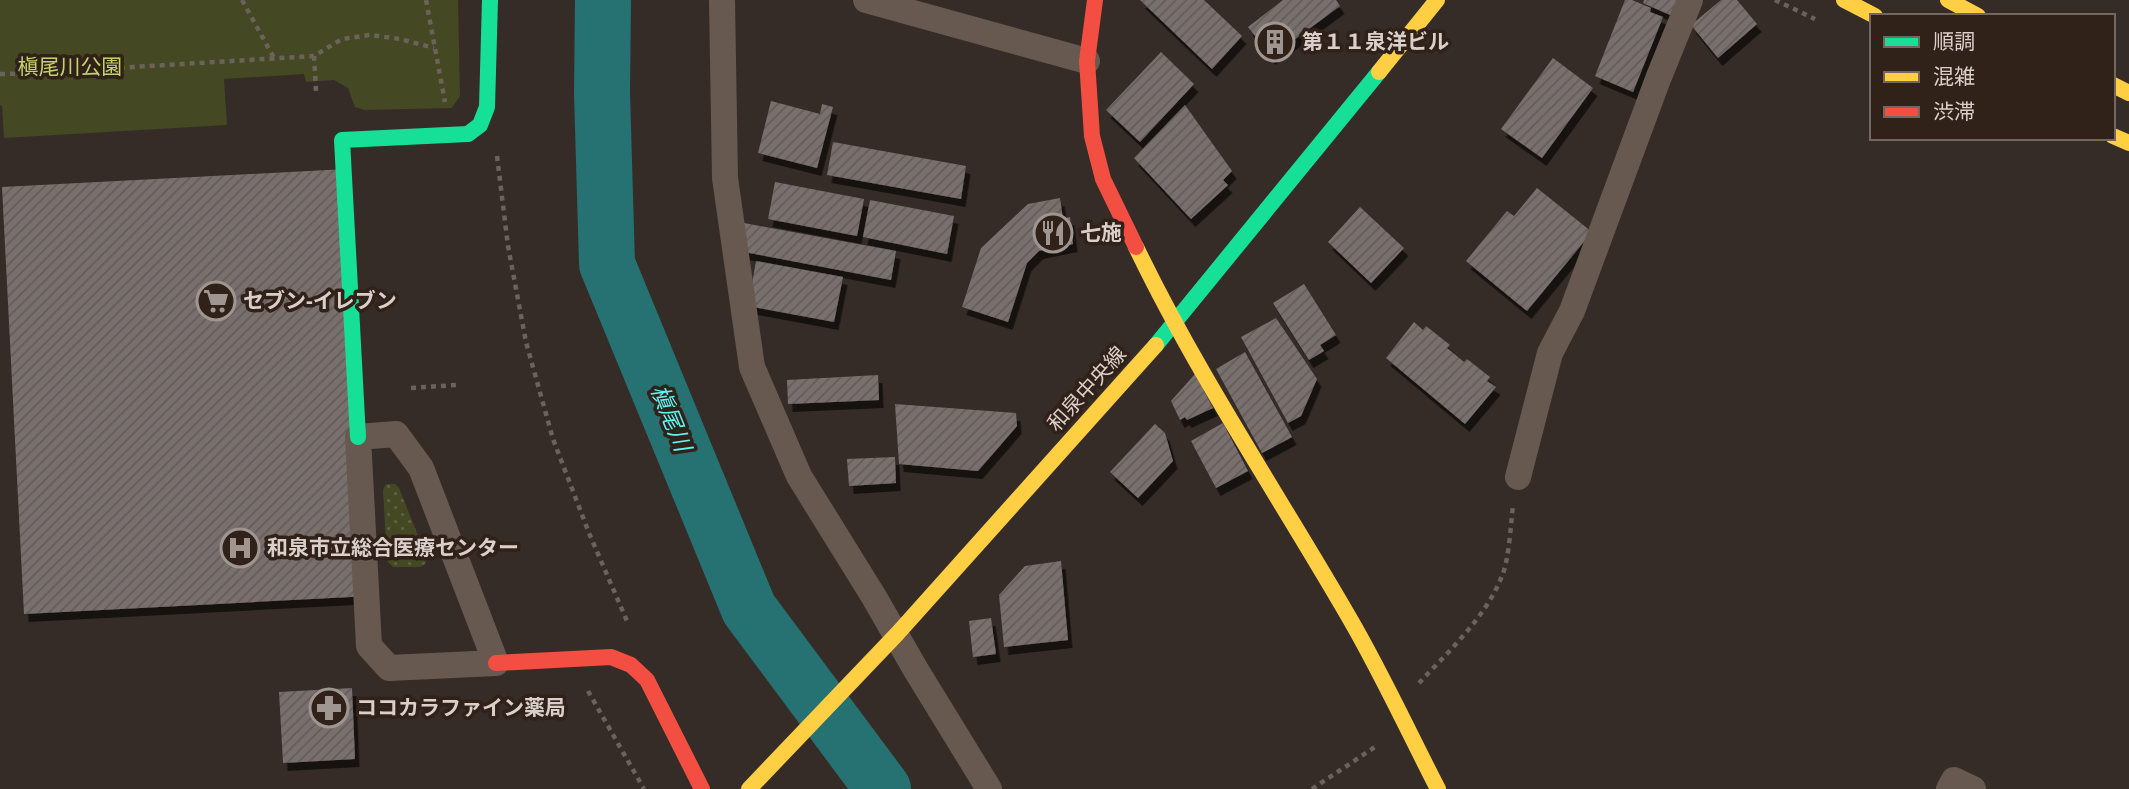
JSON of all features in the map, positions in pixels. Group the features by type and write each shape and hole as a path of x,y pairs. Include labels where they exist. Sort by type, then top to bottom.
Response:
{"street":[{"path":"490,0 487,107 480,125 468,134 342,141 369,646 389,668 611,657 627,661 640,670 647,680 702,789"},
{"path":"722,0 724,178 752,367 799,476 894,638 989,789"},
{"path":"866,0 1087,61"},
{"path":"1095,0 1087,61 1092,136 1103,179 1154,285 1352,622 1438,789"},
{"name":"和泉中央線","path":"750,789 894,638 1176,322 1437,0"},
{"path":"1518,477 1550,353 1572,311 1690,0"},
{"path":"1844,0 1871,14"},
{"path":"1948,0 1974,14"},
{"path":"358,437 396,434 421,468 496,663"},
{"path":"1950,789 1954,780 1973,789"}],"path":[{"path":"242,0 274,58"},
{"path":"426,0 446,106"},
{"path":"0,74 72,74 132,67 314,55 342,39 370,35 434,48"},
{"path":"314,55 316,91"},
{"path":"480,125 496,152 508,246 526,342 553,439 627,621"},
{"path":"411,387 456,385"},
{"path":"1397,707 1452,648 1484,608 1503,574 1518,477"},
{"path":"586,687 644,789"},
{"path":"1312,789 1407,726"}],"green space":[{"name":"槇尾川公園","path":"0,0 458,0 460,96 452,108 365,110 355,107 348,88 334,80 306,82 304,74 224,79 227,125 4,138 0,105"},
{"path":"386,484 395,484 399,488 427,558 425,564 420,567 393,567 387,561 383,490"}],"building":[{"path":"1140,0 1204,0 1242,36 1212,69"},
{"name":"第１１泉洋ビル","path":"1283,0 1336,0 1340,6 1271,57 1248,27"},
{"path":"1625,0 1651,8 1650,12 1663,17 1633,92 1595,76"},
{"path":"1644,0 1677,0 1670,15 1643,3"},
{"path":"1721,0 1737,0 1757,24 1718,58 1691,25"},
{"path":"1161,52 1194,84 1140,142 1106,110"},
{"path":"1553,58 1593,88 1542,158 1501,129"},
{"path":"771,101 820,114 822,104 833,107 817,168 758,153"},
{"path":"1185,105 1232,171 1223,180 1228,185 1191,219 1134,158"},
{"path":"833,142 966,166 961,199 827,175"},
{"name":"和泉市立総合医療センター","path":"346,169 370,596 24,614 2,187"},
{"path":"775,182 864,199 857,236 768,219"},
{"path":"1537,188 1592,232 1527,311 1466,261 1507,211 1514,216"},
{"path":"1060,198 1063,219 1070,217 1073,244 1039,251 1027,263 1008,322 962,307 981,248 1028,204"},
{"path":"870,200 954,216 947,254 863,237"},
{"path":"1360,207 1404,248 1371,283 1328,242"},
{"path":"744,223 896,251 891,280 739,251"},
{"path":"756,261 843,277 834,322 748,306"},
{"path":"1304,284 1336,335 1320,345 1324,351 1309,360 1273,303"},
{"path":"1276,318 1317,379 1301,416 1288,423 1241,337"},
{"path":"1414,322 1423,330 1426,326 1450,345 1447,348 1464,362 1467,359 1490,377 1487,381 1496,387 1465,424 1386,358"},
{"path":"1245,352 1292,437 1262,453 1216,369"},
{"path":"1195,374 1213,408 1187,420 1185,417 1180,420 1171,401"},
{"path":"878,375 879,400 788,404 787,380"},
{"path":"895,404 1016,413 1017,426 978,471 899,464"},
{"path":"1223,423 1248,471 1216,488 1191,441"},
{"path":"1155,424 1165,433 1173,461 1138,498 1110,472"},
{"path":"895,457 896,483 849,486 847,459"},
{"path":"1061,561 1068,640 1004,647 999,595 1025,566"},
{"path":"991,618 996,654 973,657 969,621"},
{"path":"352,688 355,759 283,763 279,692"}],"waterway":[{"name":"槇尾川","path":"603,0 602,93 607,264 749,609 883,789"}],"traffic: fast":[{"path":"358,437 342,140 468,134 480,125 487,107 490,0"},
{"path":"1156,345 1379,72"}],"traffic: slow":[{"path":"1379,72 1437,0"},
{"path":"1844,0 1871,14"},
{"path":"1948,0 1974,14"},
{"path":"2115,86 2129,93"},
{"path":"2115,137 2129,143"},
{"path":"1136,247 1212,389 1362,640 1438,789"},
{"path":"749,789 897,634 1156,345"}],"traffic: jam":[{"path":"1095,0 1087,61 1092,136 1103,179 1136,247"},
{"path":"496,663 611,657 631,665 647,680 702,789"}],"place":[{"name":"第１１泉洋ビル","path":"1275,42"},
{"name":"七施","path":"1053,233"},
{"name":"セブン-イレブン","path":"216,301"},
{"name":"和泉市立総合医療センター","path":"240,548"},
{"name":"ココカラファイン薬局","path":"329,708"}]}
